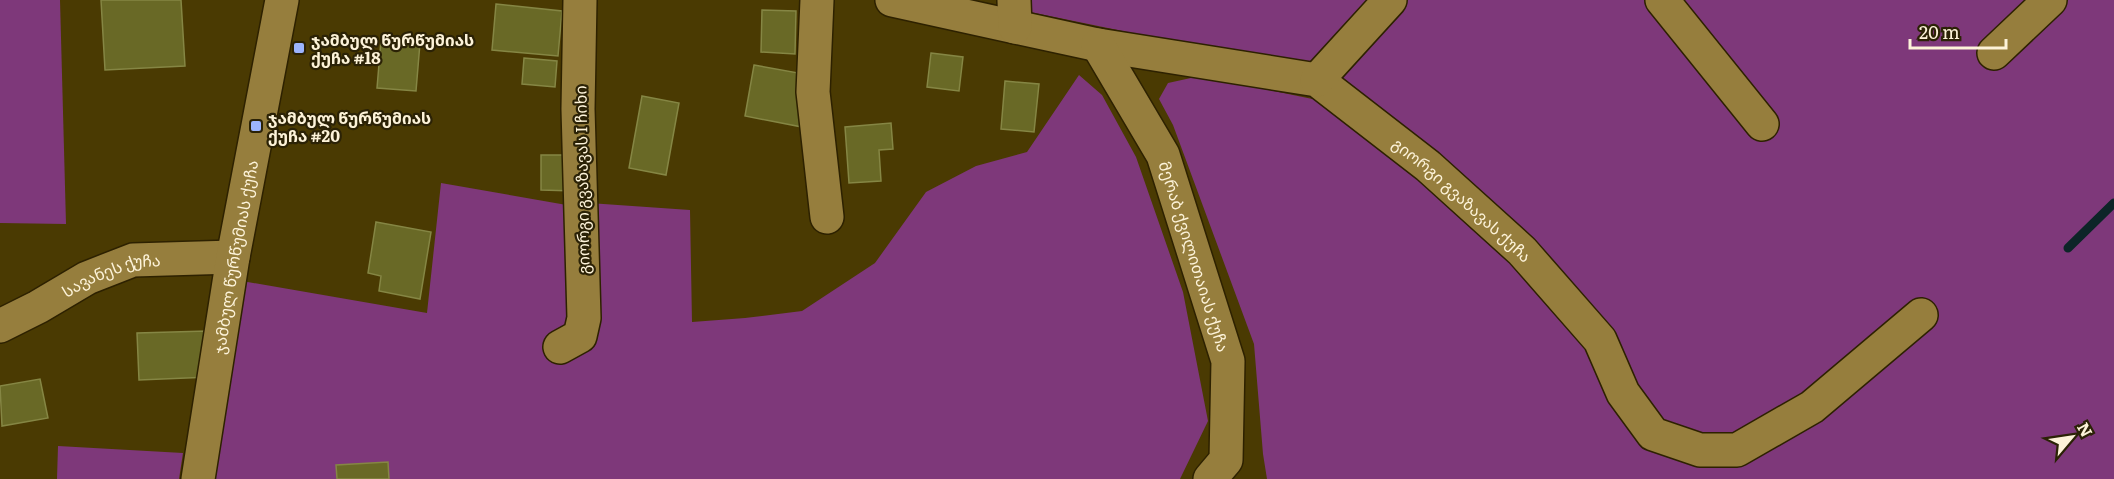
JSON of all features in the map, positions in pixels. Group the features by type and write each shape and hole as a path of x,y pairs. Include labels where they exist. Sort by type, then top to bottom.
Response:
{"street":[{"name":"ჯამბულ წურწუმიას ქუჩა","path":"198,479 233,257 282,0"},
{"name":"გიორგი გვაზავას I ჩიხი","path":"560,347 580,336 584,318 578,109 580,0"},
{"path":"817,0 813,92 826,217"},
{"name":"გიორგი გვაზავას ქუჩა","path":"892,0 1015,14 1098,45 1317,80 1428,166 1522,251 1600,340 1623,393 1653,434 1700,450 1737,450 1812,407 1921,315"},
{"path":"1317,80 1390,0"},
{"path":"1662,0 1762,124"},
{"path":"1994,53 2050,0"},
{"name":"მერაბ ქვილითაიას ქუჩა","path":"1098,45 1163,155 1228,361 1224,473"},
{"name":"სავანეს ქუჩა","path":"0,326 38,308 87,278 132,260 233,257"}],"shaded area":[{"path":"0,0 60,0 66,224 0,223"},
{"path":"1030,0 1378,0 1307,69 1030,12"},
{"path":"1400,0 1649,0 1757,135 1770,121 1674,0 2114,0 2114,479 1267,479 1254,344 1173,125 1159,99 1168,83 1200,76 1327,102 1459,205 1568,318 1629,428 1664,449 1678,435 1658,423 1632,387 1593,313 1490,202 1354,92 1342,78 1345,58"},
{"path":"1079,75 1102,95 1136,157 1183,292 1208,421 1180,479 209,479 242,281 427,313 441,183 578,207 570,321 546,340 581,348 589,203 690,210 692,322 802,311 875,263 926,192 976,166 1027,152"},
{"path":"58,446 183,453 179,479 57,479"}],"building":[{"path":"101,0 181,0 185,66 105,70"},
{"path":"496,4 562,11 558,56 492,50"},
{"path":"762,10 796,11 795,54 761,52"},
{"path":"381,40 420,43 416,91 377,88"},
{"path":"931,53 963,57 959,91 927,87"},
{"path":"524,58 557,61 555,87 522,84"},
{"path":"754,65 804,74 802,127 745,116"},
{"path":"1005,81 1039,84 1034,132 1001,129"},
{"path":"642,96 679,103 666,175 629,168"},
{"path":"891,123 893,149 879,150 881,181 849,183 845,127"},
{"path":"541,155 576,155 575,191 541,190"},
{"path":"376,222 431,232 420,299 379,291 381,276 368,273"},
{"path":"207,331 210,377 139,380 137,333"},
{"path":"40,379 48,418 2,426 0,386"},
{"path":"388,462 389,479 337,479 336,465"}],"waterway":[{"path":"2068,248 2114,203"}],"place":[{"name":"ჯამბულ წურწუმიას ქუჩა #18","path":"299,48"},
{"name":"ჯამბულ წურწუმიას ქუჩა #20","path":"256,126"}]}
